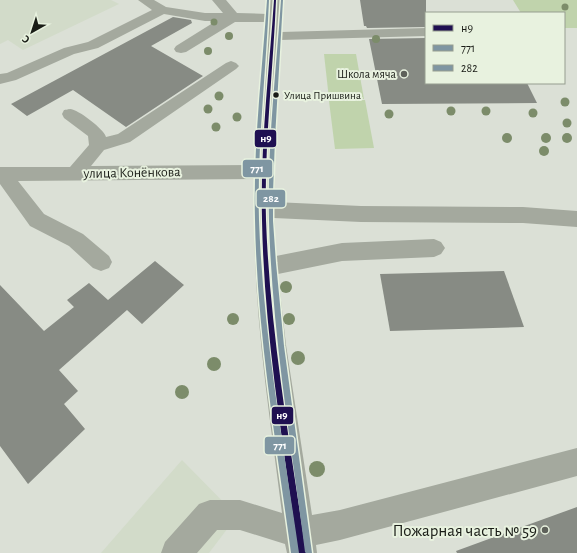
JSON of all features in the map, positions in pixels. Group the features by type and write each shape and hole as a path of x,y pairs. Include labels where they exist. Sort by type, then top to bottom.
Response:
{"street":[{"path":"145,0 162,10 205,17 275,18"},
{"path":"205,17 212,10 218,0 233,17"},
{"path":"275,0 265,172 264,210 266,267 277,383 300,543"},
{"path":"0,79 11,77 69,51 93,45 162,10"},
{"path":"181,50 233,17"},
{"path":"274,36 425,32"},
{"path":"74,174 98,146 124,138 231,66"},
{"path":"70,114 97,134 98,146"},
{"name":"улица Конёнкова","path":"1,175 265,172"},
{"path":"1,175 37,220 76,240 101,262"},
{"path":"264,210 361,214 462,209 577,219"},
{"path":"266,267 342,252 434,248"},
{"path":"176,553 210,515 240,515 300,543 340,526 577,462"}],"shaded area":[{"path":"0,0 111,0 119,4 23,50 8,40 0,44"},
{"path":"182,460 237,516 209,553 101,553"}],"green space":[{"path":"513,0 577,0 577,28 565,28 565,12 520,12"},
{"path":"324,54 356,54 364,99 329,99"},
{"path":"365,100 374,148 335,149 329,101"}],"building":[{"path":"360,0 426,0 425,27 367,28 364,26"},
{"path":"173,17 191,20 192,23 151,46 203,76 126,127 73,90 27,116 11,104"},
{"path":"425,38 425,84 528,84 537,103 382,104 369,39"},
{"path":"155,261 184,285 142,324 127,310 59,370 78,391 64,404 85,429 28,484 0,446 0,285 44,331 74,307 67,300 89,283 108,300"},
{"path":"504,271 524,327 390,331 380,274"},
{"name":"Пожарная часть № 59","path":"577,507 577,553 457,553 456,551"}],"transit line":[{"name":"771","path":"268,0 257,165 259,262 266,345 295,553"},
{"name":"н9","path":"275,0 264,165 266,262 278,387 302,553"},
{"name":"282","path":"282,0 271,166 273,263 291,428 309,552"}],"place":[{"name":"Школа мяча","path":"404,74"},
{"name":"Улица Пришвина","path":"276,95"},
{"name":"Пожарная часть № 59","path":"545,530"}]}
